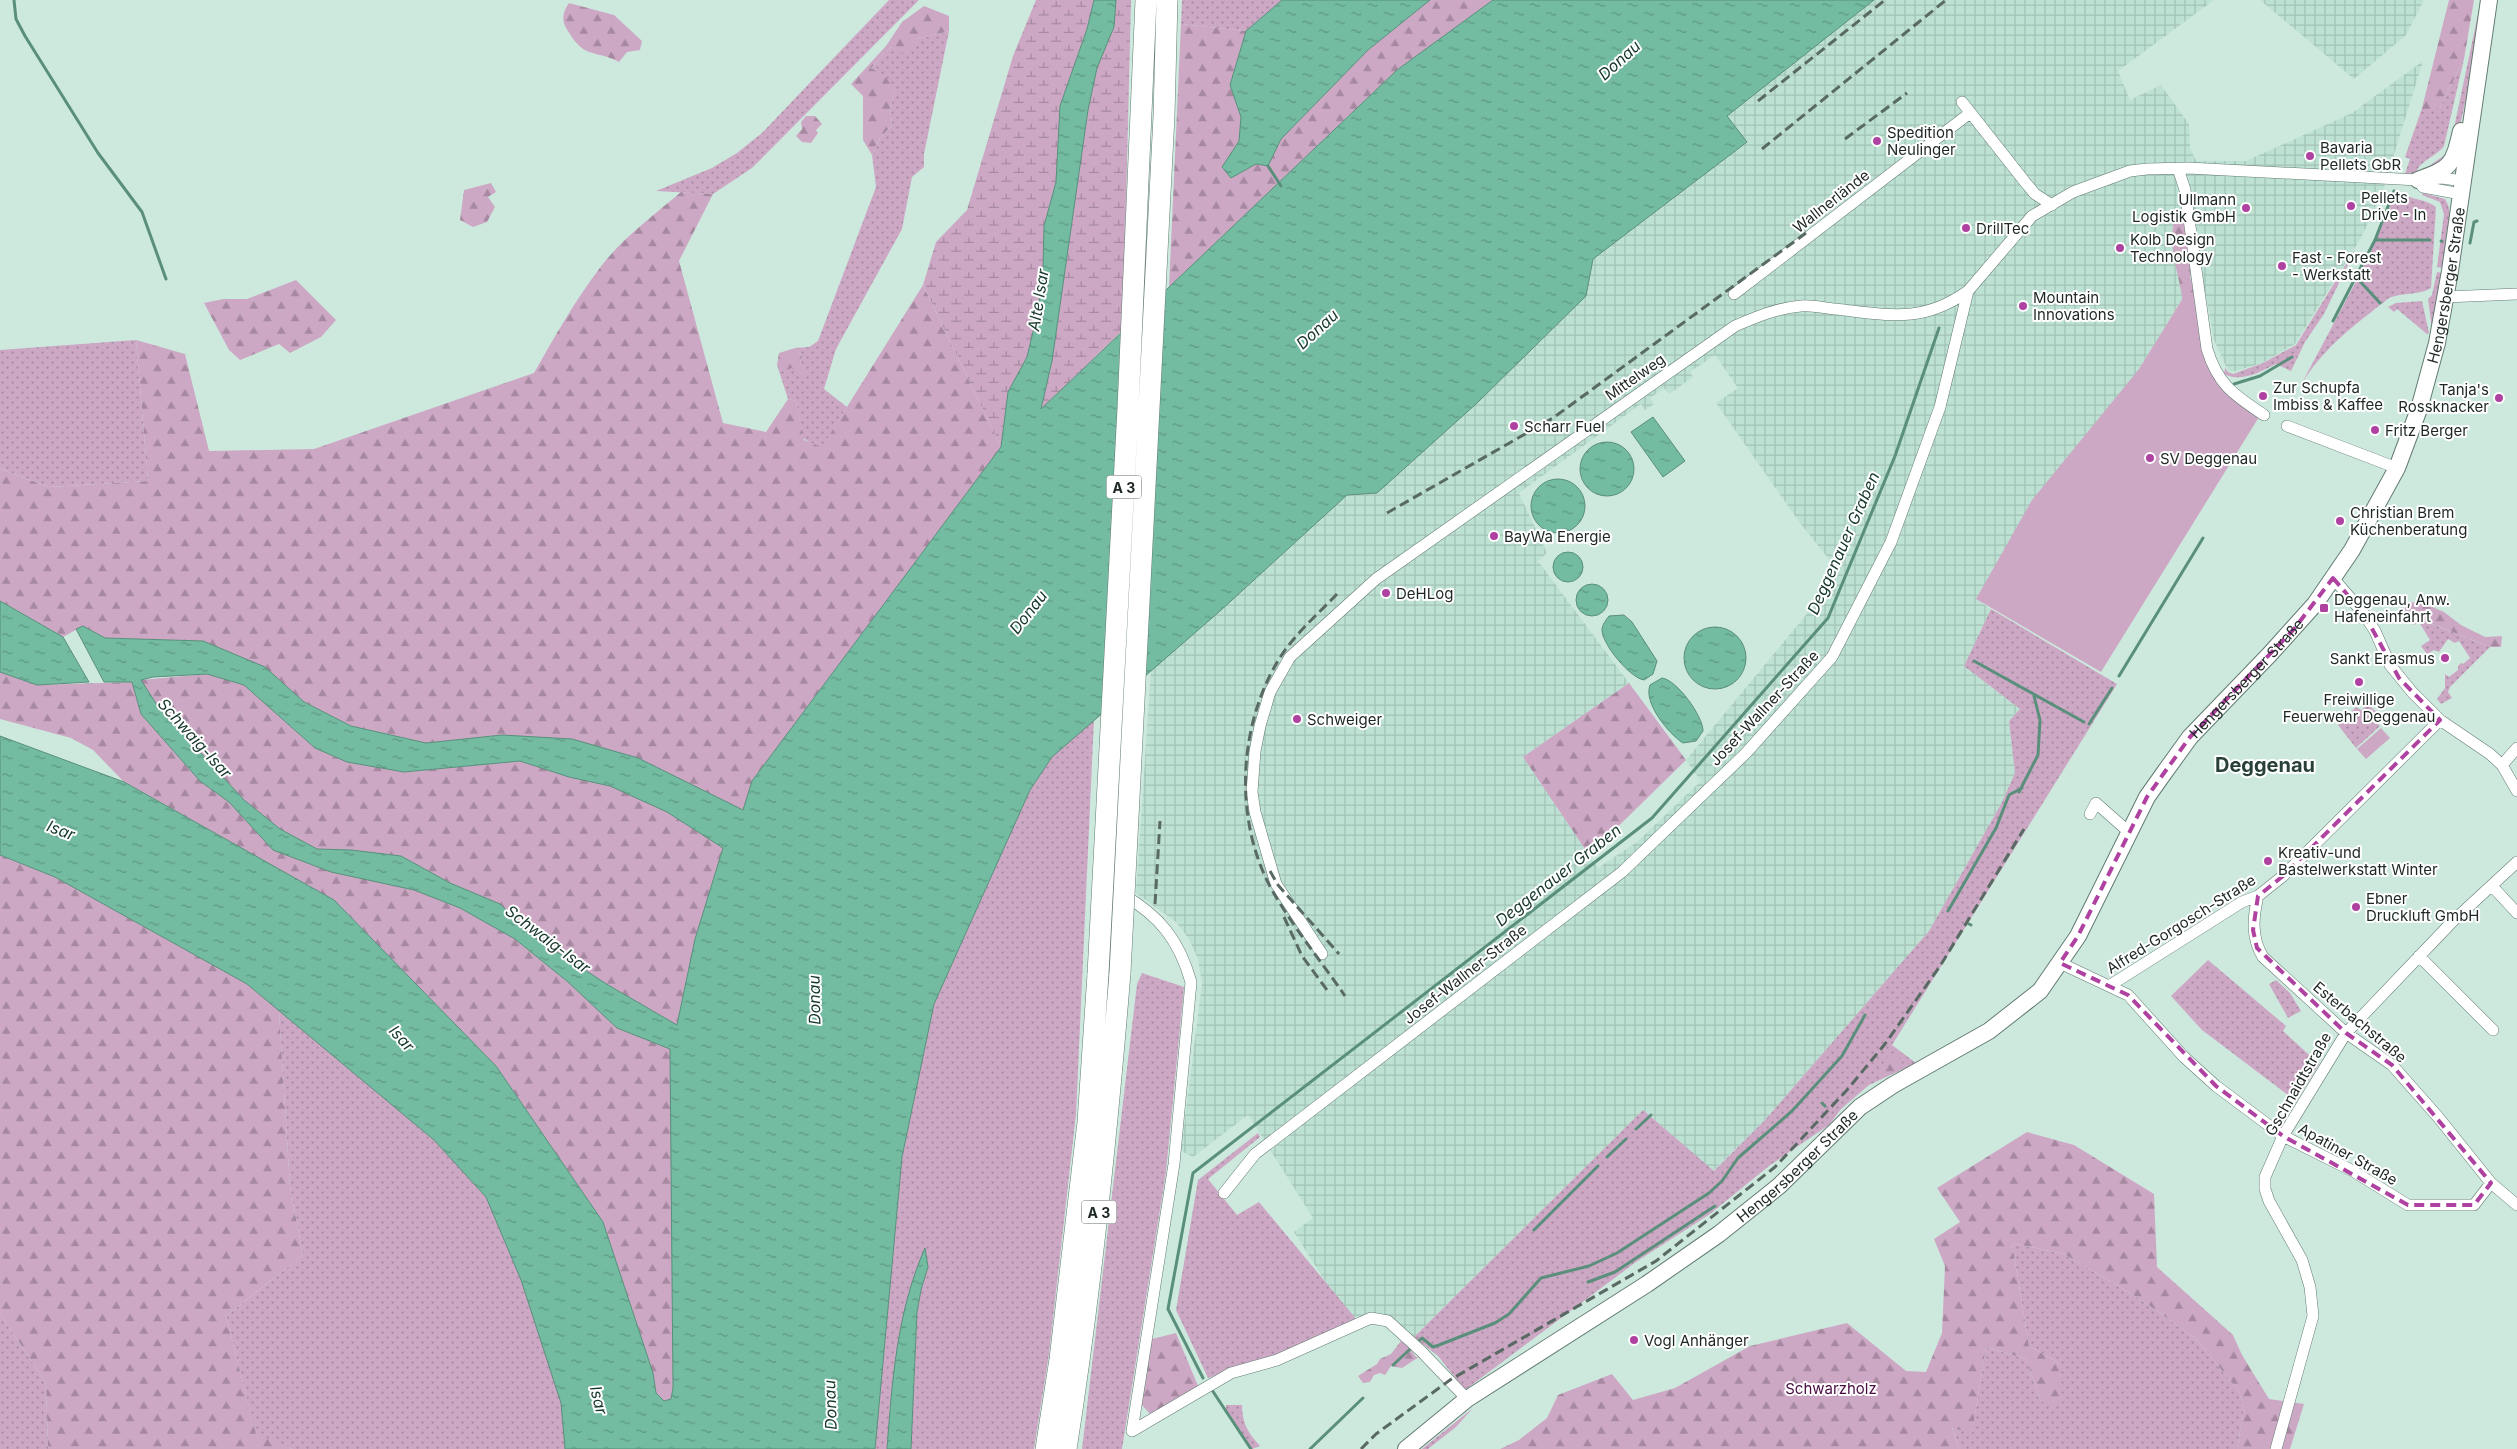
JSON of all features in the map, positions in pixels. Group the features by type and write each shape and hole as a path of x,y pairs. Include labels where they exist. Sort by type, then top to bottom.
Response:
{"highway":[{"name":"A 3","path":"1046,1449 1061,1350 1088,1122 1098,974 1129,398 1146,0"},
{"name":"A 3","path":"1066,1449 1096,1241 1120,973 1164,116 1167,0"}],"main road":[{"name":"Hengersberger Straße","path":"1406,1449 1467,1399 1647,1284 1719,1234 1779,1186 1860,1107 1893,1085 1996,1026 2040,991 2078,936 2147,797 2190,737 2294,628 2333,578 2352,550 2397,468 2419,409 2437,343 2489,0"},
{"name":"Hengersberger Straße","path":"2418,180 2441,171 2454,160 2467,102 2476,90"}],"street":[{"path":"1962,102 2035,194 2052,205"},
{"name":"Wallnerlände","path":"1734,294 1970,113"},
{"name":"Josef-Wallner-Straße","path":"1224,1193 1255,1154 1622,872 1746,753 1832,657 1891,542 1940,407 1968,291 2032,216 2072,192 2130,171 2178,168 2418,180 2423,187 2462,187"},
{"path":"2178,168 2186,190 2207,350 2213,368 2224,385 2239,399 2264,415"},
{"name":"Mittelweg","path":"1322,954 1276,884 1255,812 1252,792 1255,750 1260,726 1270,692 1290,657 1376,579 1735,326 1782,309 1803,306 1902,316 1912,315 1944,306 1968,291"},
{"path":"2445,297 2517,294"},
{"path":"2287,426 2397,468"},
{"path":"2333,578 2364,614 2400,678 2440,720 2490,754 2502,765 2517,791"},
{"name":"Alfred-Gorgosch-Straße","path":"2109,986 2242,902 2258,896 2283,876 2440,720"},
{"path":"2502,765 2517,748"},
{"path":"2090,814 2096,803 2130,833"},
{"name":"Gschnaidtstraße","path":"2276,1449 2313,1316 2310,1287 2302,1260 2265,1189 2265,1177 2283,1136 2346,1033 2419,956 2517,862"},
{"path":"1094,877 1138,903 1160,922 1176,943 1184,958 1191,982 1174,1164 1132,1431 1231,1373 1277,1360 1370,1318 1388,1321 1410,1340 1467,1399"},
{"path":"2492,886 2517,913"},
{"name":"Esterbachstraße","path":"2258,896 2253,930 2260,953 2346,1033 2392,1066 2444,1124 2491,1183 2517,1205"},
{"path":"2419,956 2493,1030"},
{"name":"Apatiner Straße","path":"2060,964 2128,995 2184,1057 2216,1086 2283,1136 2353,1171 2408,1205 2474,1204 2491,1183"}],"highlighted area":[{"path":"2333,578 2364,614 2399,678 2440,720 2283,876 2258,896 2253,930 2257,948 2346,1033 2392,1065 2491,1183 2474,1205 2408,1205 2283,1136 2216,1086 2128,995 2060,963 2078,936 2147,797 2164,773 2190,737 2294,629"}],"shaded area":[{"path":"1874,0 2214,0 2118,71 2130,100 2161,85 2189,124 2190,148 2196,161 2246,161 2352,113 2423,61 2383,190 2361,238 2295,344 2262,363 2233,372 2228,371 2214,340 2205,291 2186,293 2139,369 1976,599 1991,609 1964,666 2020,709 2009,721 2015,773 2001,804 1929,931 1765,1120 1713,1171 1643,1110 1414,1337 1398,1322 1379,1313 1348,1318 1294,1232 1313,1218 1248,1115 1193,1157 1181,1151 1202,983 1198,959 1189,939 1176,922 1136,893 1151,669 1220,611 1347,495 1377,493 1476,404 1586,296 1593,259 1747,142 1727,116","holes":["1715,355 1738,388 1716,403 1800,523 1832,563 1806,615 1686,760 1701,781 1637,842 1598,868 1523,757 1629,683 1538,561 1547,553 1519,493 1641,404 1645,410 1654,404 1650,398 1664,388 1669,394 1693,377 1690,372"]},
{"path":"2260,0 2424,0 2406,35 2354,79"}],"green space":[{"path":"889,0 919,0 752,168 713,194 656,191 712,168 737,153 762,133"},
{"path":"1036,0 1094,0 1087,29 1060,106 1056,182 1044,226 1043,269 1038,311 1027,357 1008,392 1001,447 923,285 936,242 967,210 1013,56"},
{"path":"1116,0 1131,0 1123,330 1041,409 1052,361 1088,110 1097,68 1114,27"},
{"path":"1182,0 1282,0 1246,31 1181,24"},
{"path":"1430,0 1493,0 1397,70 1169,287 1181,24 1246,31 1230,85 1241,117 1239,141 1222,167 1231,178 1256,164 1268,166 1281,139 1368,50"},
{"path":"2449,0 2474,0 2464,59 2440,107 2421,112"},
{"path":"2481,0 2471,75 2457,140 2441,165 2425,169 2446,154 2451,142"},
{"path":"569,3 614,15 642,41 640,50 627,52 619,62 585,50 574,40 564,24 564,14"},
{"path":"924,6 949,16 949,31 917,39 915,48 907,55 891,47 871,68 885,76 895,91 890,108 892,125 880,138 872,155 863,140 863,96 851,84 886,46 902,22"},
{"path":"949,31 924,154 924,167 912,177 902,229 836,349 824,389 847,407 821,450 803,438 796,401 788,399 777,365 783,370 800,365 802,356 795,348 809,347 818,341 876,187 872,155 880,138 892,125 890,108 895,91 871,68 891,47 900,50 917,39"},
{"path":"2464,59 2444,146 2421,165 2416,173 2405,174 2410,159 2405,157 2421,111 2440,107"},
{"path":"806,116 815,116 822,124 816,130 818,133 811,143 802,142 796,136 802,129 801,122"},
{"path":"491,183 496,192 488,197 495,207 487,222 473,227 460,220 464,190"},
{"path":"2397,191 2428,202 2436,207 2431,288 2421,292 2389,298 2331,346 2311,369 2302,383 2360,274"},
{"path":"681,192 713,194 679,261 723,423 766,432 788,399 796,401 804,440 822,447 923,285 1001,447 752,781 743,811 638,758 502,735 426,743 351,726 304,702 265,667 203,641 105,638 83,626 63,637 0,601 0,467 3,470 49,487 148,481 136,340 185,354 209,451 314,449 534,373 575,304 602,265 630,236"},
{"path":"2423,193 2445,199 2448,205 2451,218 2443,268 2437,267 2444,214 2440,202 2422,195"},
{"path":"2177,209 2184,212 2186,238 2190,251 2187,259 2193,270 2190,277 2196,305 2183,304 2172,235"},
{"path":"2356,248 2324,314 2305,342 2291,371 2276,364 2244,377 2224,374 2225,368 2233,374 2263,363 2296,345"},
{"path":"2437,272 2442,273 2432,329 2428,299 2432,295"},
{"path":"296,280 336,320 321,337 290,353 279,344 240,360 229,350 204,303 223,299 247,299"},
{"name":"SV Deggenau","path":"2205,291 2205,349 2212,369 2259,417 2101,672 1976,599 2032,500 2139,369 2186,293"},
{"path":"2422,301 2429,333 2427,334 2397,309 2394,312 2388,307 2396,303"},
{"path":"136,340 148,481 49,487 3,470 0,467 0,350"},
{"path":"795,348 802,356 800,365 806,372 802,379 792,368 783,371 777,365 779,353"},
{"path":"2405,602 2423,603 2444,612 2461,625 2485,637 2502,636 2501,647 2490,647 2405,613"},
{"path":"1991,609 2117,684 1892,1045 1916,1063 1869,1085 1841,1109 1829,1125 1769,1166 1710,1214 1636,1262 1465,1390 1438,1356 1414,1337 1643,1110 1714,1171 1765,1120 1929,931 2001,804 2015,773 2009,721 2020,709 1964,666"},
{"path":"2417,618 2490,647 2450,687 2448,692 2452,698 2441,704 2437,699 2445,688 2445,674 2449,677 2458,670 2458,666 2461,663 2463,664 2470,658 2459,641 2455,643 2448,639 2439,652 2434,650 2427,654 2421,646 2430,640 2419,622 2414,625 2413,623"},
{"path":"0,672 37,685 132,682 141,714 200,781 229,802 273,850 331,872 414,890 460,908 515,939 568,982 617,1028 671,1049 673,1388 671,1399 664,1401 656,1393 653,1373 603,1222 496,1066 334,900 124,782 93,750 71,738 0,719"},
{"path":"207,674 244,685 315,748 347,762 404,772 520,761 569,777 610,786 667,812 723,848 695,939 677,1025 608,985 534,937 500,904 450,883 401,856 351,850 317,849 280,829 244,800 157,705 140,680"},
{"path":"1629,683 1686,760 1589,855 1523,757"},
{"path":"2368,705 2377,712 2377,723 2380,726 2356,748 2338,725 2356,707 2361,710"},
{"path":"1094,719 1076,1114 1049,1354 1034,1449 911,1449 917,1312 928,1267 925,1249 890,1405 887,1449 875,1449 902,1157 934,1004 1030,790 1052,757"},
{"path":"2381,728 2390,738 2366,759 2357,749"},
{"path":"0,855 55,877 247,984 279,1010 290,1187 303,1255 226,1316 256,1434 292,1449 48,1449 46,1383 0,1313"},
{"path":"2208,960 2286,1026 2283,1031 2319,1064 2296,1101 2202,1030 2171,996"},
{"path":"1142,973 1184,987 1166,1172 1122,1449 1082,1449 1137,984"},
{"path":"2276,980 2290,993 2301,1011 2288,1018 2269,984"},
{"path":"279,1010 434,1140 486,1197 521,1280 545,1352 561,1403 566,1449 292,1449 256,1435 226,1316 303,1255 290,1187"},
{"path":"1894,1053 1900,1057 1903,1065 1898,1072 1879,1076 1879,1069 1888,1055"},
{"name":"Schwarzholz","path":"2027,1132 2074,1145 2154,1194 2157,1267 2233,1335 2242,1355 2269,1399 2304,1404 2290,1449 2237,1449 2244,1409 2239,1391 2195,1338 2140,1299 2064,1254 2012,1243 2029,1346 2061,1364 2062,1406 2041,1402 2026,1359 1986,1347 1972,1433 1952,1428 1959,1449 1500,1449 1519,1440 1547,1418 1558,1395 1612,1374 1633,1400 1675,1388 1750,1346 1847,1323 1906,1371 1926,1372 1942,1333 1945,1266 1934,1239 1960,1222 1937,1188"},
{"path":"1258,1133 1260,1137 1208,1179 1237,1215 1259,1202 1357,1320 1322,1339 1208,1378 1176,1310 1198,1180"},
{"path":"2012,1243 2064,1254 2140,1299 2195,1338 2239,1391 2244,1409 2237,1449 1959,1449 1952,1427 1972,1432 1986,1347 2026,1359 2041,1402 2061,1364 2029,1346"},
{"path":"0,1313 46,1383 48,1449 0,1449"},
{"path":"1176,1333 1198,1386 1177,1401 1150,1414 1141,1404 1152,1339"},
{"path":"1401,1341 1405,1342 1416,1357 1419,1357 1402,1368 1391,1366 1385,1375 1380,1373 1374,1375 1370,1382 1363,1383 1358,1376 1377,1364 1380,1359 1391,1354"},
{"path":"1226,1405 1242,1405 1246,1427 1260,1446 1252,1449 1226,1409"},
{"path":"1473,1408 1456,1427 1428,1449 1422,1449"}],"water":[{"path":"1094,0 1116,0 1114,27 1097,68 1088,110 1052,361 1041,409 1397,70 1493,0 1874,0 1727,116 1747,142 1593,259 1586,296 1476,404 1377,493 1347,495 1220,611 1052,757 1030,790 934,1004 902,1157 875,1449 565,1449 561,1403 521,1280 486,1197 434,1140 247,984 55,877 0,855 0,736 124,782 334,900 496,1066 603,1222 653,1373 656,1393 664,1401 671,1399 673,1388 670,1049 617,1028 568,982 515,939 460,908 414,890 331,872 273,850 229,802 200,781 141,714 132,682 104,682 76,629 83,626 105,638 203,641 265,667 304,702 351,726 426,743 502,735 572,739 638,758 743,810 752,781 1001,447 1008,392 1027,357 1038,311 1043,269 1044,226 1056,182 1060,106 1087,29","holes":["207,674 244,685 315,748 347,762 404,772 520,761 569,777 610,786 667,812 723,848 695,939 677,1025 608,985 534,937 500,904 450,883 401,856 351,850 317,849 280,829 244,800 157,705 141,680 153,677"]},
{"path":"1282,0 1430,0 1368,50 1281,139 1268,166 1256,164 1231,178 1222,167 1239,141 1241,117 1230,85 1246,31"},
{"path":"1653,417 1685,461 1663,477 1631,432"},
{"path":"1607,442 1617,444 1626,450 1632,459 1634,469 1632,479 1626,488 1617,494 1607,496 1597,494 1588,488 1582,479 1580,469 1582,459 1588,450 1597,444"},
{"path":"1553,479 1563,479 1573,483 1581,491 1585,506 1581,521 1573,529 1563,533 1553,533 1543,529 1535,521 1531,511 1531,501 1535,491 1543,483"},
{"path":"1568,552 1579,556 1583,567 1579,578 1568,582 1557,578 1553,567 1557,556"},
{"path":"1592,584 1603,589 1608,600 1603,611 1592,616 1581,611 1576,600 1581,589"},
{"path":"0,601 63,637 89,682 37,685 0,672"},
{"path":"1624,615 1632,622 1657,661 1653,674 1644,680 1638,678 1618,660 1603,636 1603,626 1609,616"},
{"path":"1715,627 1732,632 1737,636 1741,641 1746,658 1741,675 1737,680 1732,684 1715,689 1698,684 1693,680 1689,675 1684,658 1689,641 1693,636 1698,632"},
{"path":"1662,678 1668,680 1682,692 1699,717 1703,731 1696,741 1683,743 1677,739 1654,709 1650,700 1650,685"},
{"path":"925,1248 928,1267 917,1312 911,1449 887,1449 897,1347 908,1296"}],"waterway":[{"path":"14,0 16,19 25,36 98,153 142,212 166,279"},
{"path":"1268,166 1281,186"},
{"name":"Deggenauer Graben","path":"2333,321 2375,240 2394,191"},
{"path":"2470,243 2474,222 2477,221"},
{"path":"2375,240 2430,240"},
{"path":"2356,277 2380,303"},
{"name":"Deggenauer Graben","path":"1203,1378 1168,1309 1193,1173 1652,818 1828,618 1895,456 1939,328"},
{"name":"Deggenauer Graben","path":"2234,384 2260,376 2292,357"},
{"path":"2119,676 2203,538"},
{"path":"1974,661 2084,722"},
{"path":"2089,724 2112,688"},
{"path":"2019,792 2038,755 2040,720 2034,696"},
{"path":"1948,911 1996,828 2009,795 2022,788"},
{"path":"1393,1365 1422,1338 1433,1347 1495,1323 1509,1314 1541,1278 1589,1266 1617,1253 1709,1193 1722,1181 1738,1158 1792,1111 1842,1056 1865,1015"},
{"path":"1822,1103 1825,1106"},
{"path":"1636,1129 1651,1115"},
{"path":"1607,1157 1626,1139"},
{"path":"1534,1230 1598,1166"},
{"path":"1588,1282 1615,1272 1715,1206"},
{"name":"Deggenauer Graben","path":"1212,1390 1251,1449"},
{"path":"1310,1449 1363,1398"}],"railway":[{"path":"1758,101 1885,0"},
{"path":"1762,149 1946,0"},
{"path":"1845,139 1907,93"},
{"path":"1387,513 1553,418 1806,233"},
{"path":"1337,594 1287,648 1267,682 1256,711 1249,741 1246,803 1259,863 1272,890 1298,931 1345,996"},
{"path":"1155,904 1160,821"},
{"path":"1361,1449 1376,1434 1450,1380 1656,1261 1775,1167 1847,1090 1885,1044 1940,966 2024,829"},
{"path":"1270,871 1278,885 1339,954"},
{"path":"1284,917 1302,956 1327,990"}],"place":[{"name":"Spedition Neulinger","path":"1877,141"},
{"name":"Bavaria Pellets GbR","path":"2310,156"},
{"name":"Pellets Drive - In","path":"2351,206"},
{"name":"Ullmann Logistik GmbH","path":"2246,208"},
{"name":"DrillTec","path":"1966,228"},
{"name":"Kolb Design Technology","path":"2120,248"},
{"name":"Fast - Forest - Werkstatt","path":"2282,266"},
{"name":"Mountain Innovations","path":"2023,306"},
{"name":"Zur Schupfa Imbiss & Kaffee","path":"2263,396"},
{"name":"Tanja's Rossknacker","path":"2499,398"},
{"name":"Scharr Fuel","path":"1514,426"},
{"name":"Fritz Berger","path":"2375,430"},
{"name":"SV Deggenau","path":"2150,458"},
{"name":"Christian Brem Küchenberatung","path":"2340,521"},
{"name":"BayWa Energie","path":"1494,536"},
{"name":"DeHLog","path":"1386,593"},
{"name":"Deggenau, Anw. Hafeneinfahrt","path":"2324,608"},
{"name":"Sankt Erasmus","path":"2445,658"},
{"name":"Freiwillige Feuerwehr Deggenau","path":"2359,682"},
{"name":"Schweiger","path":"1297,719"},
{"name":"Kreativ-und Bastelwerkstatt Winter","path":"2268,861"},
{"name":"Ebner Druckluft GmbH","path":"2356,907"},
{"name":"Vogl Anhänger","path":"1634,1340"}],"district":[{"name":"Deggenau","path":"2265,765"}],"water label":[{"name":"Donau","path":"1619,60"},
{"name":"Alte Isar","path":"1038,300"},
{"name":"Donau","path":"1317,329"},
{"name":"Donau","path":"1028,612"},
{"name":"Schwaig-Isar","path":"195,738"},
{"name":"Isar","path":"61,830"},
{"name":"Schwaig-Isar","path":"548,939"},
{"name":"Donau","path":"814,1000"},
{"name":"Isar","path":"402,1038"},
{"name":"Isar","path":"599,1400"},
{"name":"Donau","path":"830,1405"}]}
